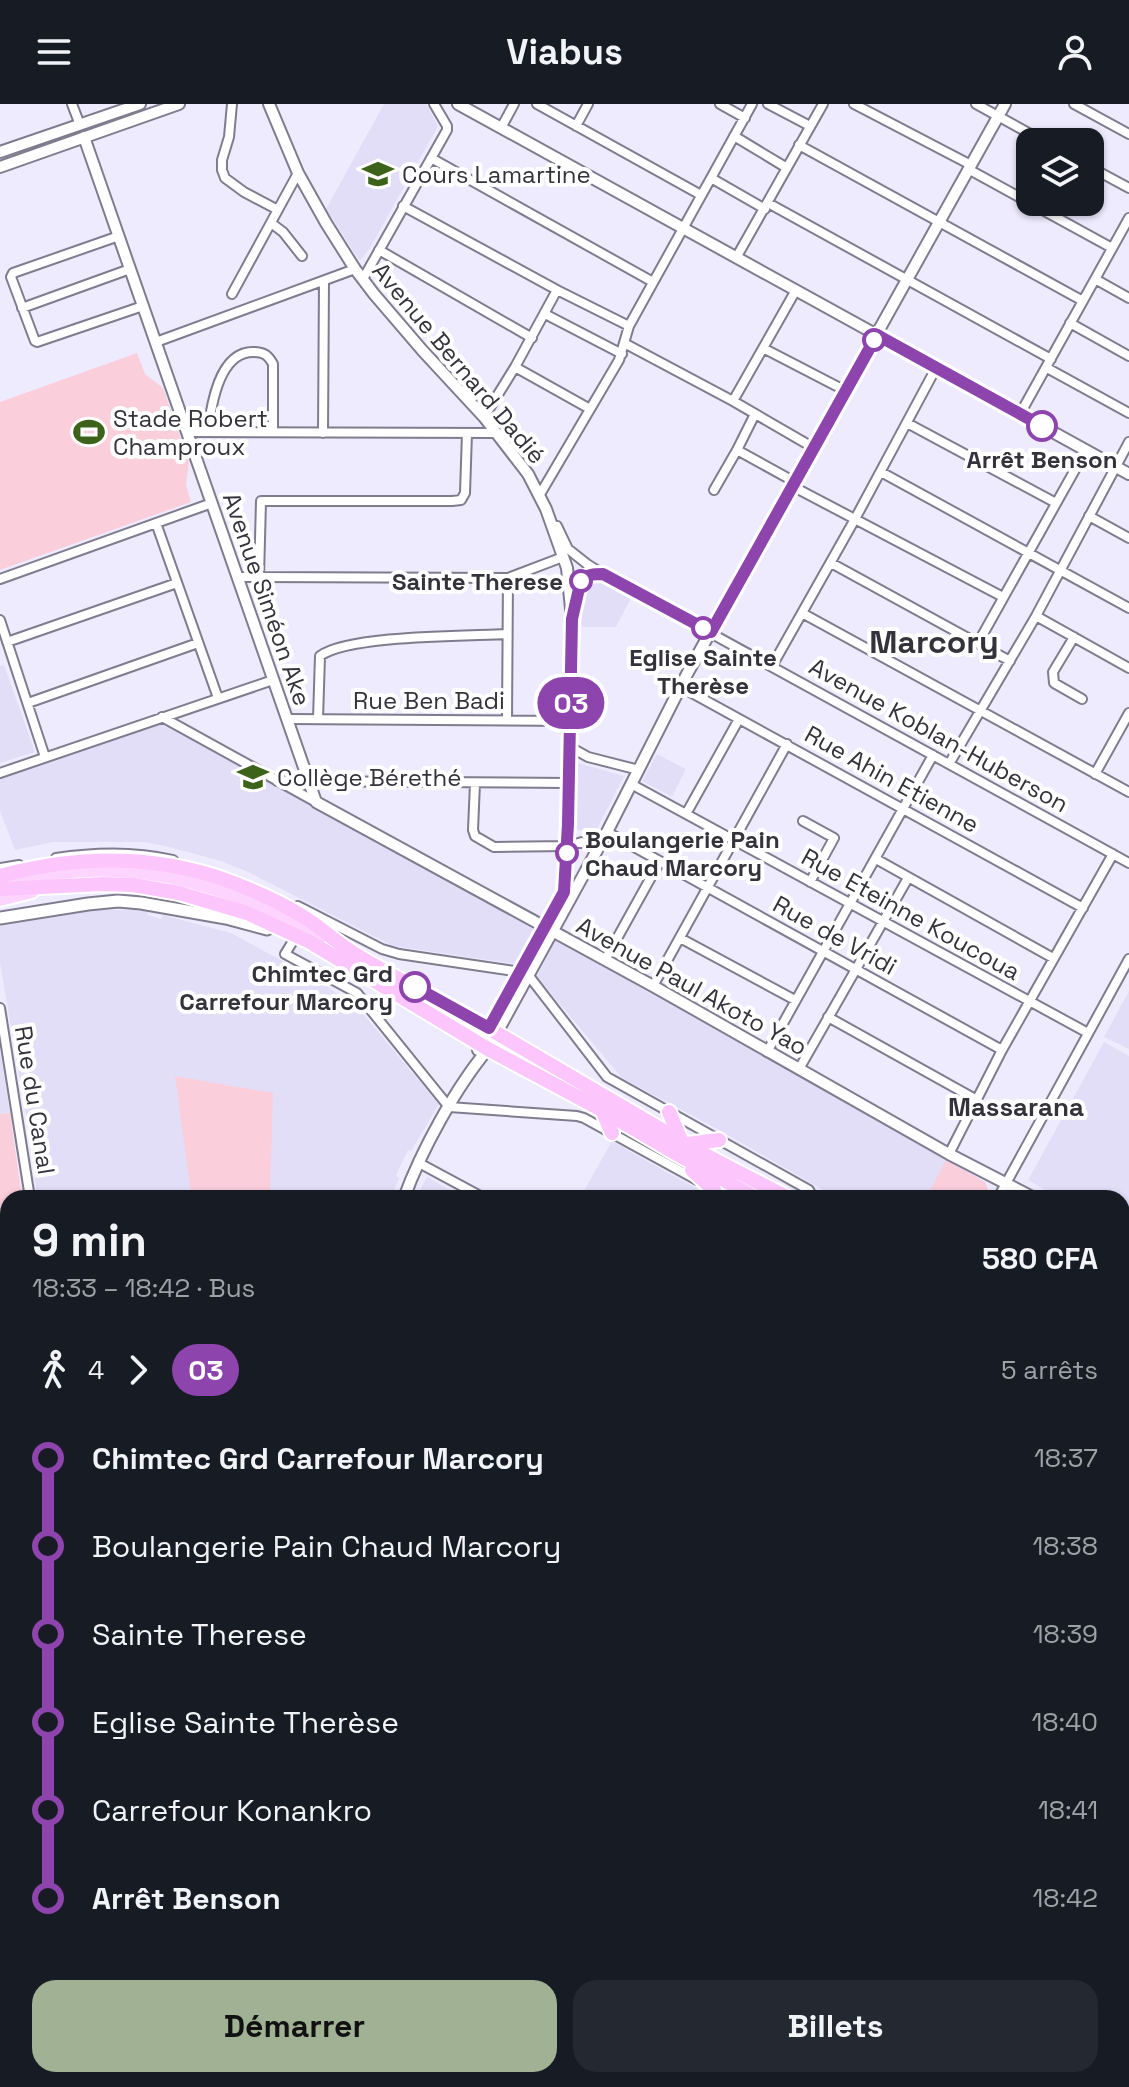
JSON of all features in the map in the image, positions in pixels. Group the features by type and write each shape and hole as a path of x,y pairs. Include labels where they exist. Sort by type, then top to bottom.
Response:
{"highway":[{"path":"0,876 79,861 126,860 163,864 219,878 282,901 345,948 493,1031 681,1146 744,1190"},
{"path":"0,888 133,885 208,900 247,913 310,942 484,1046 602,1110 772,1190"},
{"path":"602,1110 612,1133"},
{"path":"669,1112 681,1146 681,1161 714,1190"},
{"path":"681,1146 719,1140"}],"main road":[{"path":"0,888 58,872 110,869 156,874 239,898 345,948"},
{"path":"0,900 71,885"},
{"path":"0,918 88,904 118,901 141,903 243,921 265,928 362,975"}],"street":[{"path":"72,104 80,125"},
{"path":"0,152 140,104"},
{"path":"0,167 179,104"},
{"path":"232,104 229,137 222,160 225,178 278,210"},
{"name":"Avenue Bernard Dadié","path":"269,104 298,173 355,269 422,350 484,417 528,474 546,509 563,557 570,588 572,619 567,846 564,892 549,929"},
{"path":"363,279 447,127 434,104"},
{"path":"458,104 1129,474"},
{"path":"501,128 514,104"},
{"path":"537,104 701,195"},
{"path":"576,126 588,104"},
{"path":"720,104 745,118"},
{"path":"539,496 622,354 629,326 752,104"},
{"path":"768,104 810,126"},
{"path":"736,258 823,104"},
{"path":"854,104 1112,248"},
{"path":"976,104 1020,128"},
{"path":"407,1190 449,1107 607,832 711,632 1005,104"},
{"path":"1074,104 1129,134"},
{"path":"734,136 787,168"},
{"name":"Avenue Siméon Ake","path":"84,137 316,802"},
{"path":"799,145 1083,301"},
{"path":"431,158 653,282"},
{"path":"232,294 298,173"},
{"path":"1104,175 1129,188"},
{"path":"711,178 908,281 1129,413"},
{"path":"403,206 629,326"},
{"path":"1020,414 1129,218"},
{"path":"271,223 283,232 302,256"},
{"path":"119,236 13,273 11,277 37,342 143,306"},
{"path":"1119,236 1129,241"},
{"path":"379,250 532,338"},
{"path":"22,308 130,269"},
{"path":"156,342 355,269"},
{"path":"1095,279 1129,298"},
{"path":"323,433 324,281"},
{"path":"484,417 557,290"},
{"path":"733,401 796,290"},
{"path":"545,314 622,354"},
{"path":"1070,323 1129,356"},
{"path":"624,343 814,448"},
{"path":"763,348 846,391"},
{"path":"208,432 213,401 228,364 245,352 260,352 268,355 273,364 273,432"},
{"path":"515,367 590,409"},
{"path":"772,666 936,368"},
{"path":"714,490 755,414"},
{"path":"907,423 1056,503"},
{"path":"187,432 497,433"},
{"path":"259,577 261,501 461,500 465,493 467,433"},
{"path":"949,764 1036,616 1129,442"},
{"path":"737,450 855,519 1003,597"},
{"path":"978,643 1086,450"},
{"path":"881,472 1129,608"},
{"path":"0,579 212,503"},
{"name":"Avenue Koblan-Huberson","path":"546,509 565,545 603,574 1129,863"},
{"path":"1089,516 1129,538"},
{"path":"156,523 218,698"},
{"path":"238,577 508,578 563,557"},
{"path":"831,563 1010,661"},
{"path":"572,619 581,580 593,574 603,574"},
{"path":"507,720 508,578"},
{"path":"7,642 177,583"},
{"path":"802,613 1129,792"},
{"path":"1036,616 1129,668"},
{"path":"0,620 45,757"},
{"path":"318,719 320,656 328,651 409,638 506,634"},
{"path":"1074,637 1053,677 1054,683 1082,699"},
{"path":"28,703 198,643"},
{"path":"0,773 273,680"},
{"name":"Rue Ahin Etienne","path":"681,687 1083,908"},
{"path":"1095,774 1129,713"},
{"name":"Avenue Paul Akoto Yao","path":"162,717 1019,1190"},
{"name":"Rue Ben Badi","path":"288,719 571,721"},
{"path":"686,814 739,719"},
{"path":"653,986 787,744"},
{"path":"570,747 588,757 639,770"},
{"path":"767,1052 933,755"},
{"path":"277,781 569,783"},
{"path":"475,783 475,836 494,847 567,846 582,842 591,846 595,853"},
{"name":"Rue Eteinne Koucoua","path":"631,784 1088,1033"},
{"path":"803,821 834,838 810,882"},
{"name":"Rue de Vridi","path":"607,832 1002,1050"},
{"path":"0,868 78,855 114,853 165,858 219,871 382,949 525,974 607,1077 809,1190"},
{"path":"949,1154 1002,1050 1113,854"},
{"path":"876,859 1053,958"},
{"path":"605,960 660,861"},
{"path":"799,1069 908,878"},
{"path":"680,938 795,1000"},
{"path":"293,941 285,954 357,993 449,1107 577,1116 714,1190"},
{"path":"1003,1190 1129,959"},
{"name":"Rue du Canal","path":"0,1008 29,1190"},
{"path":"828,1017 977,1100"},
{"path":"419,1163 469,1190"}],"shaded area":[{"name":"Cours Lamartine","path":"384,104 426,104 438,126 360,261 326,209"},
{"name":"Stade Robert Champroux","path":"137,353 145,374 163,388 189,462 186,485 191,502 0,570 0,402"},
{"path":"590,579 597,579 631,598 616,627 582,627 581,586"},
{"path":"4,665 35,752 0,763 0,666"},
{"path":"158,723 186,735 535,928 515,964 393,946 248,872 169,847 144,842 53,842 15,850 0,811 0,776"},
{"path":"657,754 686,769 672,797 642,781"},
{"path":"575,762 624,776 594,835 574,828"},
{"path":"98,910 148,910 148,915 161,919 163,915 231,933 316,979 357,1007 439,1104 411,1151 408,1150 397,1173 399,1178 394,1190 36,1190 0,963 0,926"},
{"path":"555,940 985,1182 988,1190 823,1190 622,1078 537,977"},
{"path":"1129,991 1129,1049 1104,1037"},
{"path":"1104,1042 1129,1056 1129,1190 1046,1190 1028,1180"},
{"path":"0,1050 10,1113 0,1114"},
{"path":"175,1076 273,1093 270,1190 190,1190"},
{"path":"10,1113 21,1190 0,1190 0,1114"},
{"path":"612,1141 699,1190 584,1190"},
{"path":"946,1160 985,1182 988,1190 930,1190"},
{"path":"427,1177 450,1190 420,1190"}],"bus line":[{"name":"03","path":"415,987 489,1028 564,892 572,619 581,580 593,574 603,574 711,632 877,335 1042,426"}],"place":[{"name":"Cours Lamartine","path":"378,174"},
{"name":"Arrêt Benson","path":"1042,426"},
{"name":"Stade Robert Champroux","path":"89,432"},
{"name":"Sainte Therese","path":"581,581"},
{"name":"Eglise Sainte Therèse","path":"703,628"},
{"name":"Collège Bérethé","path":"253,777"},
{"name":"Boulangerie Pain Chaud Marcory","path":"567,853"},
{"name":"Chimtec Grd Carrefour Marcory","path":"415,987"}],"district":[{"name":"Marcory","path":"934,642"},
{"name":"Massarana","path":"1016,1107"}]}
